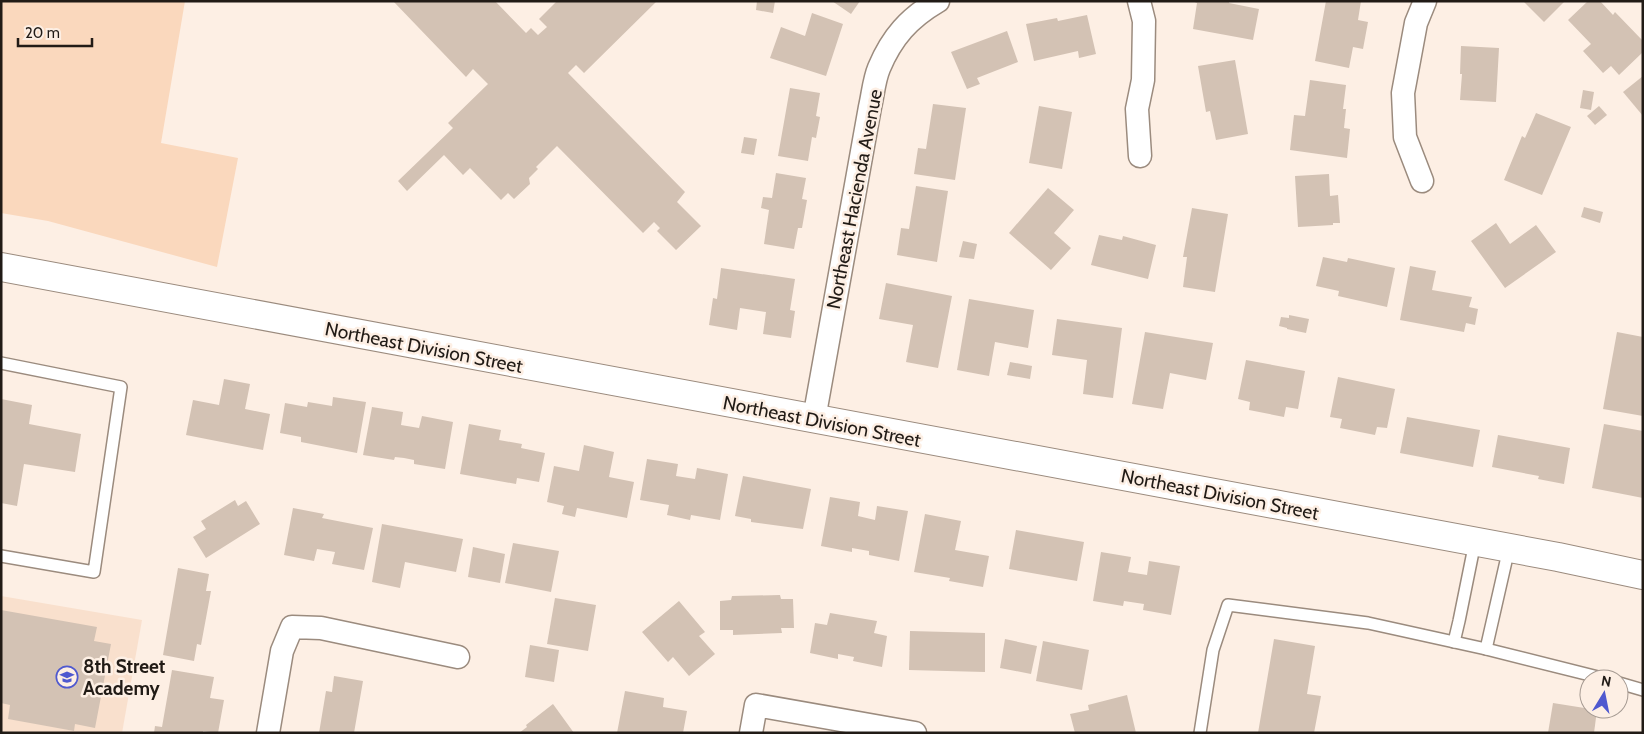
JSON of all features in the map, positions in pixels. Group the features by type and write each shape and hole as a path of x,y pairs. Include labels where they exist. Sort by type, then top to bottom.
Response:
{"street":[{"name":"Northeast Hacienda Avenue","path":"814,419 878,70 891,45 904,27 921,11 938,1"},
{"path":"1140,1 1144,21 1143,80 1137,109 1140,156"},
{"path":"1422,181 1405,137 1403,93 1416,23 1424,1"},
{"name":"Northeast Division Street","path":"1,267 1509,548 1643,575"},
{"path":"268,733 282,650 292,627 321,628 458,657"},
{"path":"751,733 756,705 915,733"}],"lane":[{"path":"1,363 122,388 94,572 1,556"},
{"path":"1454,642 1475,542"},
{"path":"1486,649 1509,548"},
{"path":"1200,733 1213,650 1228,605 1368,623 1486,649 1579,672"},
{"path":"1629,686 1643,690"}],"shaded area":[{"path":"1,1 185,1 161,143 238,158 217,267 48,221 1,213"},
{"name":"8th Street Academy","path":"1,596 142,620 122,733 1,733"}],"building":[{"path":"393,1 495,1 526,33 531,28 538,35 547,27 539,19 557,1 657,1 584,73 576,65 568,73 685,192 677,202 701,226 676,250 657,231 660,228 654,222 643,233 557,146 536,167 538,169 529,178 530,184 514,199 508,193 501,200 470,168 463,175 444,155 407,191 398,181 453,128 448,123 488,84 473,69 466,77"},
{"path":"757,1 775,1 773,13 756,10"},
{"path":"832,1 860,1 851,14"},
{"path":"1192,1 1229,1 1229,3 1259,9 1253,40 1193,29 1197,3"},
{"path":"1326,1 1361,1 1358,20 1368,22 1363,49 1353,47 1349,68 1315,61"},
{"path":"1523,1 1565,1 1544,22"},
{"path":"1588,1 1600,1 1613,15 1615,12 1643,41 1643,52 1619,75 1611,66 1603,73 1583,51 1591,44 1568,20"},
{"path":"812,13 843,24 826,76 770,58 781,27 805,36"},
{"path":"1087,15 1096,54 1079,58 1078,51 1034,61 1026,24 1057,18 1058,21"},
{"path":"1007,31 1018,62 977,78 980,84 967,89 951,52"},
{"path":"1461,46 1499,48 1496,102 1460,100 1462,74 1460,74"},
{"path":"1235,60 1248,134 1216,140 1210,111 1206,112 1198,66"},
{"path":"1643,76 1643,116 1623,92"},
{"path":"1310,80 1346,85 1343,109 1346,109 1344,128 1350,129 1347,158 1290,150 1294,115 1305,116"},
{"path":"790,88 820,93 816,116 820,117 816,138 812,137 808,161 778,156"},
{"path":"1583,90 1594,92 1591,110 1580,108"},
{"path":"933,104 966,108 955,180 914,174 918,148 926,149"},
{"path":"1039,106 1072,112 1062,169 1029,163"},
{"path":"1599,106 1607,115 1595,125 1587,116"},
{"path":"1536,113 1571,127 1542,195 1504,180 1522,136 1525,138"},
{"path":"744,137 757,139 754,155 741,153"},
{"path":"776,173 806,178 802,199 807,200 802,228 798,228 794,249 764,244 769,210 761,208 763,197 772,198"},
{"path":"1329,174 1330,196 1338,195 1340,223 1298,227 1295,176"},
{"path":"916,186 948,191 937,262 897,255 901,228 909,229"},
{"path":"1048,188 1074,210 1054,233 1071,248 1051,270 1009,233"},
{"path":"1584,207 1603,212 1600,223 1581,217"},
{"path":"1192,208 1228,214 1215,292 1183,287 1187,257 1183,257"},
{"path":"1496,223 1510,244 1536,225 1556,252 1505,288 1471,241"},
{"path":"1099,235 1122,240 1123,236 1156,245 1148,279 1091,265"},
{"path":"963,241 977,244 974,259 959,257"},
{"path":"1323,257 1347,262 1348,258 1395,268 1387,307 1338,296 1339,291 1316,286"},
{"path":"1410,266 1436,271 1432,290 1472,297 1469,307 1478,309 1475,325 1466,323 1464,332 1400,320"},
{"path":"721,268 795,279 790,310 795,311 791,338 763,334 766,312 740,308 737,330 709,325 713,298 717,299"},
{"path":"886,283 952,296 938,368 906,362 913,325 879,319"},
{"path":"969,299 1034,310 1028,348 995,342 989,376 957,370"},
{"path":"1289,315 1309,319 1306,333 1279,326 1281,317 1289,318"},
{"path":"1057,319 1122,328 1113,398 1083,394 1087,360 1052,355"},
{"path":"1145,332 1213,343 1206,380 1170,373 1163,409 1132,404"},
{"path":"1617,332 1643,337 1643,416 1603,409"},
{"path":"1246,360 1305,371 1298,409 1286,407 1284,417 1249,410 1250,402 1238,399"},
{"path":"1010,362 1032,366 1030,379 1007,375"},
{"path":"1338,377 1395,389 1387,428 1377,427 1375,435 1340,428 1342,419 1330,417"},
{"path":"224,379 250,384 245,409 270,414 263,450 186,435 193,400 219,405"},
{"path":"333,397 366,402 357,453 301,442 301,437 280,433 285,403 307,407 308,402 332,406"},
{"path":"1,399 32,405 29,424 81,434 75,472 24,464 17,506 1,503"},
{"path":"372,407 403,412 401,425 419,428 422,416 453,422 445,469 414,464 414,460 404,458 395,457 394,460 363,455"},
{"path":"1407,417 1480,430 1473,467 1400,453"},
{"path":"469,424 501,430 499,440 522,444 521,448 545,453 539,482 517,478 516,484 460,474"},
{"path":"1604,424 1643,431 1643,498 1592,488"},
{"path":"1498,435 1570,448 1564,484 1538,479 1539,476 1492,467"},
{"path":"584,445 614,452 609,477 634,482 627,518 577,508 575,517 562,514 564,506 547,502 554,466 579,471"},
{"path":"647,459 678,464 676,476 695,479 697,468 728,474 720,520 691,515 690,520 667,515 669,505 640,500"},
{"path":"743,476 811,489 803,529 751,522 751,519 735,516"},
{"path":"830,497 860,502 858,516 875,520 877,506 908,511 899,561 869,555 869,551 852,548 852,552 821,546"},
{"path":"235,500 238,506 246,501 260,524 206,558 193,537 206,529 201,521"},
{"path":"293,508 324,514 322,518 373,528 364,570 332,564 335,552 317,549 314,561 284,555"},
{"path":"925,514 961,521 955,550 989,556 983,587 949,581 950,578 914,572"},
{"path":"382,524 463,539 456,572 405,562 400,588 372,582"},
{"path":"1016,530 1084,542 1077,581 1009,569"},
{"path":"513,543 559,551 551,592 505,583"},
{"path":"473,547 505,554 500,583 468,577"},
{"path":"1101,552 1131,557 1128,572 1147,575 1149,561 1180,566 1171,615 1143,610 1144,604 1124,601 1123,606 1093,601"},
{"path":"178,568 209,574 206,591 211,591 201,645 197,644 194,661 163,655"},
{"path":"780,595 781,599 793,599 794,628 781,628 782,633 733,635 733,630 720,630 720,601 731,600 732,596"},
{"path":"555,598 596,605 588,651 547,644"},
{"path":"679,601 705,632 699,636 715,654 689,676 673,657 668,662 642,632"},
{"name":"8th Street Academy","path":"1,610 97,627 94,641 111,644 95,728 75,724 74,731 8,719 10,705 1,703"},
{"path":"830,613 877,621 874,633 887,636 882,667 853,661 854,657 838,654 838,659 810,653 815,623 827,625"},
{"path":"910,631 985,633 985,672 909,670"},
{"path":"1005,639 1037,646 1031,674 1000,668"},
{"path":"1274,639 1315,646 1307,694 1321,696 1314,733 1258,733"},
{"path":"1043,641 1089,650 1082,690 1036,681"},
{"path":"530,645 559,650 554,682 525,677"},
{"path":"172,670 214,677 210,698 224,700 218,733 203,731 203,733 154,733 155,726 162,727"},
{"path":"334,676 363,681 354,733 319,733 326,691 332,692"},
{"path":"625,691 664,698 663,707 687,711 683,733 617,733"},
{"path":"1127,695 1136,733 1075,733 1070,714 1089,710 1088,705"},
{"path":"1553,703 1579,707 1579,719 1596,719 1594,733 1548,733"},
{"path":"553,704 574,733 519,733 527,727 526,725"}],"place":[{"name":"8th Street Academy","path":"67,677"}]}
